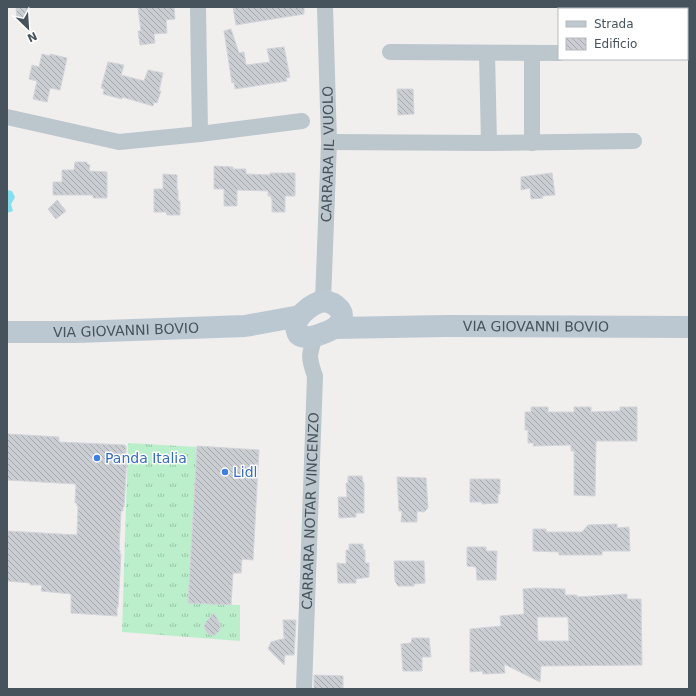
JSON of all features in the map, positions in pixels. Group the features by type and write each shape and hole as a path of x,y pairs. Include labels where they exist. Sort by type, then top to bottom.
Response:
{"main road":[{"name":"VIA GIOVANNI BOVIO","path":"7,332 76,332 245,326 318,320 384,327 689,327"}],"street":[{"path":"198,7 200,134"},
{"name":"CARRARA IL VUOLO","path":"318,320 330,142 325,7"},
{"path":"390,52 558,53"},
{"path":"487,53 489,143"},
{"path":"532,53 532,143"},
{"path":"7,117 119,142 200,134 302,121"},
{"path":"330,142 532,143 634,141"},
{"name":"CARRARA NOTAR VINCENZO","path":"304,689 315,376 310,361 309,352 318,320"}],"green space":[{"path":"128,443 197,447 188,603 240,605 240,641 122,632"}],"water":[{"path":"7,190 12,191 15,197 11,204 13,211 7,213"}],"building":[{"path":"16,7 28,7 29,19 17,21"},
{"path":"139,7 174,7 175,19 166,20 167,33 154,34 155,43 140,45 138,31 141,31"},
{"path":"233,7 304,7 304,14 236,25"},
{"path":"231,29 239,53 244,52 246,65 270,62 267,49 284,47 290,77 286,78 287,81 235,89 234,82 232,83 224,31"},
{"path":"42,54 50,56 50,54 67,58 60,90 50,88 47,102 33,99 37,81 29,79 32,65 39,67"},
{"path":"108,62 124,65 121,75 144,81 148,70 163,73 159,91 161,91 157,103 154,102 153,106 122,97 122,99 103,94 104,89 101,88"},
{"path":"397,89 413,89 414,114 398,115"},
{"path":"75,162 87,162 87,164 90,165 89,171 107,172 107,198 93,198 93,195 53,195 53,182 62,182 62,170 74,170"},
{"path":"214,166 233,167 233,169 246,169 246,174 270,175 270,173 295,173 295,196 285,196 285,212 272,212 272,199 271,196 268,196 268,191 237,190 237,206 224,206 224,189 214,189"},
{"path":"552,173 555,195 531,199 530,188 521,190 521,177"},
{"path":"163,174 177,175 180,215 167,215 166,212 154,212 154,189 163,189"},
{"path":"57,200 66,211 56,219 48,209"},
{"path":"531,407 548,407 548,412 574,412 574,407 591,407 591,412 620,411 620,407 637,407 637,441 596,441 595,496 574,495 574,451 571,451 571,445 533,446 534,443 528,443 528,430 525,430 525,412 531,412"},
{"path":"7,434 59,437 59,442 125,445 127,455 124,507 123,511 121,511 119,550 121,554 117,616 71,613 71,594 41,591 42,585 30,585 30,583 7,581 7,531 77,535 78,506 77,503 75,503 76,484 7,480"},
{"path":"197,446 259,450 253,560 242,559 241,573 233,573 231,605 188,603"},
{"path":"348,476 362,476 364,483 364,513 356,513 356,517 339,518 338,497 347,497 346,483 348,483"},
{"path":"397,477 426,478 428,508 424,512 417,511 417,522 401,522 402,511 399,511"},
{"path":"470,479 500,479 500,494 498,494 498,503 482,504 482,502 470,502"},
{"path":"617,524 617,528 629,527 630,551 602,551 602,555 559,555 559,552 533,551 533,529 546,529 546,532 582,532 588,525"},
{"path":"349,544 363,544 363,550 365,550 365,563 369,563 369,577 356,579 356,583 338,583 337,563 346,564 346,550 349,550"},
{"path":"467,547 486,547 486,551 497,551 496,580 477,580 476,567 467,566"},
{"path":"394,561 424,561 425,583 414,584 414,586 398,586 395,581"},
{"path":"523,589 565,589 565,595 577,595 577,597 627,594 627,599 641,599 642,665 541,666 540,682 504,664 505,673 483,674 482,671 470,672 470,629 501,626 500,616 524,614","holes":["537,617 568,617 569,641 538,641"]},
{"path":"214,613 220,624 220,630 215,635 211,635 206,632 204,626"},
{"path":"283,620 296,620 294,655 285,655 284,665 268,649 271,642 286,638 284,638"},
{"path":"412,638 429,638 431,657 422,657 422,671 403,671 401,644 411,643"},
{"path":"314,675 343,676 343,689 314,689"}],"place":[{"name":"Panda Italia","path":"97,458"},
{"name":"Lidl","path":"225,472"}]}
